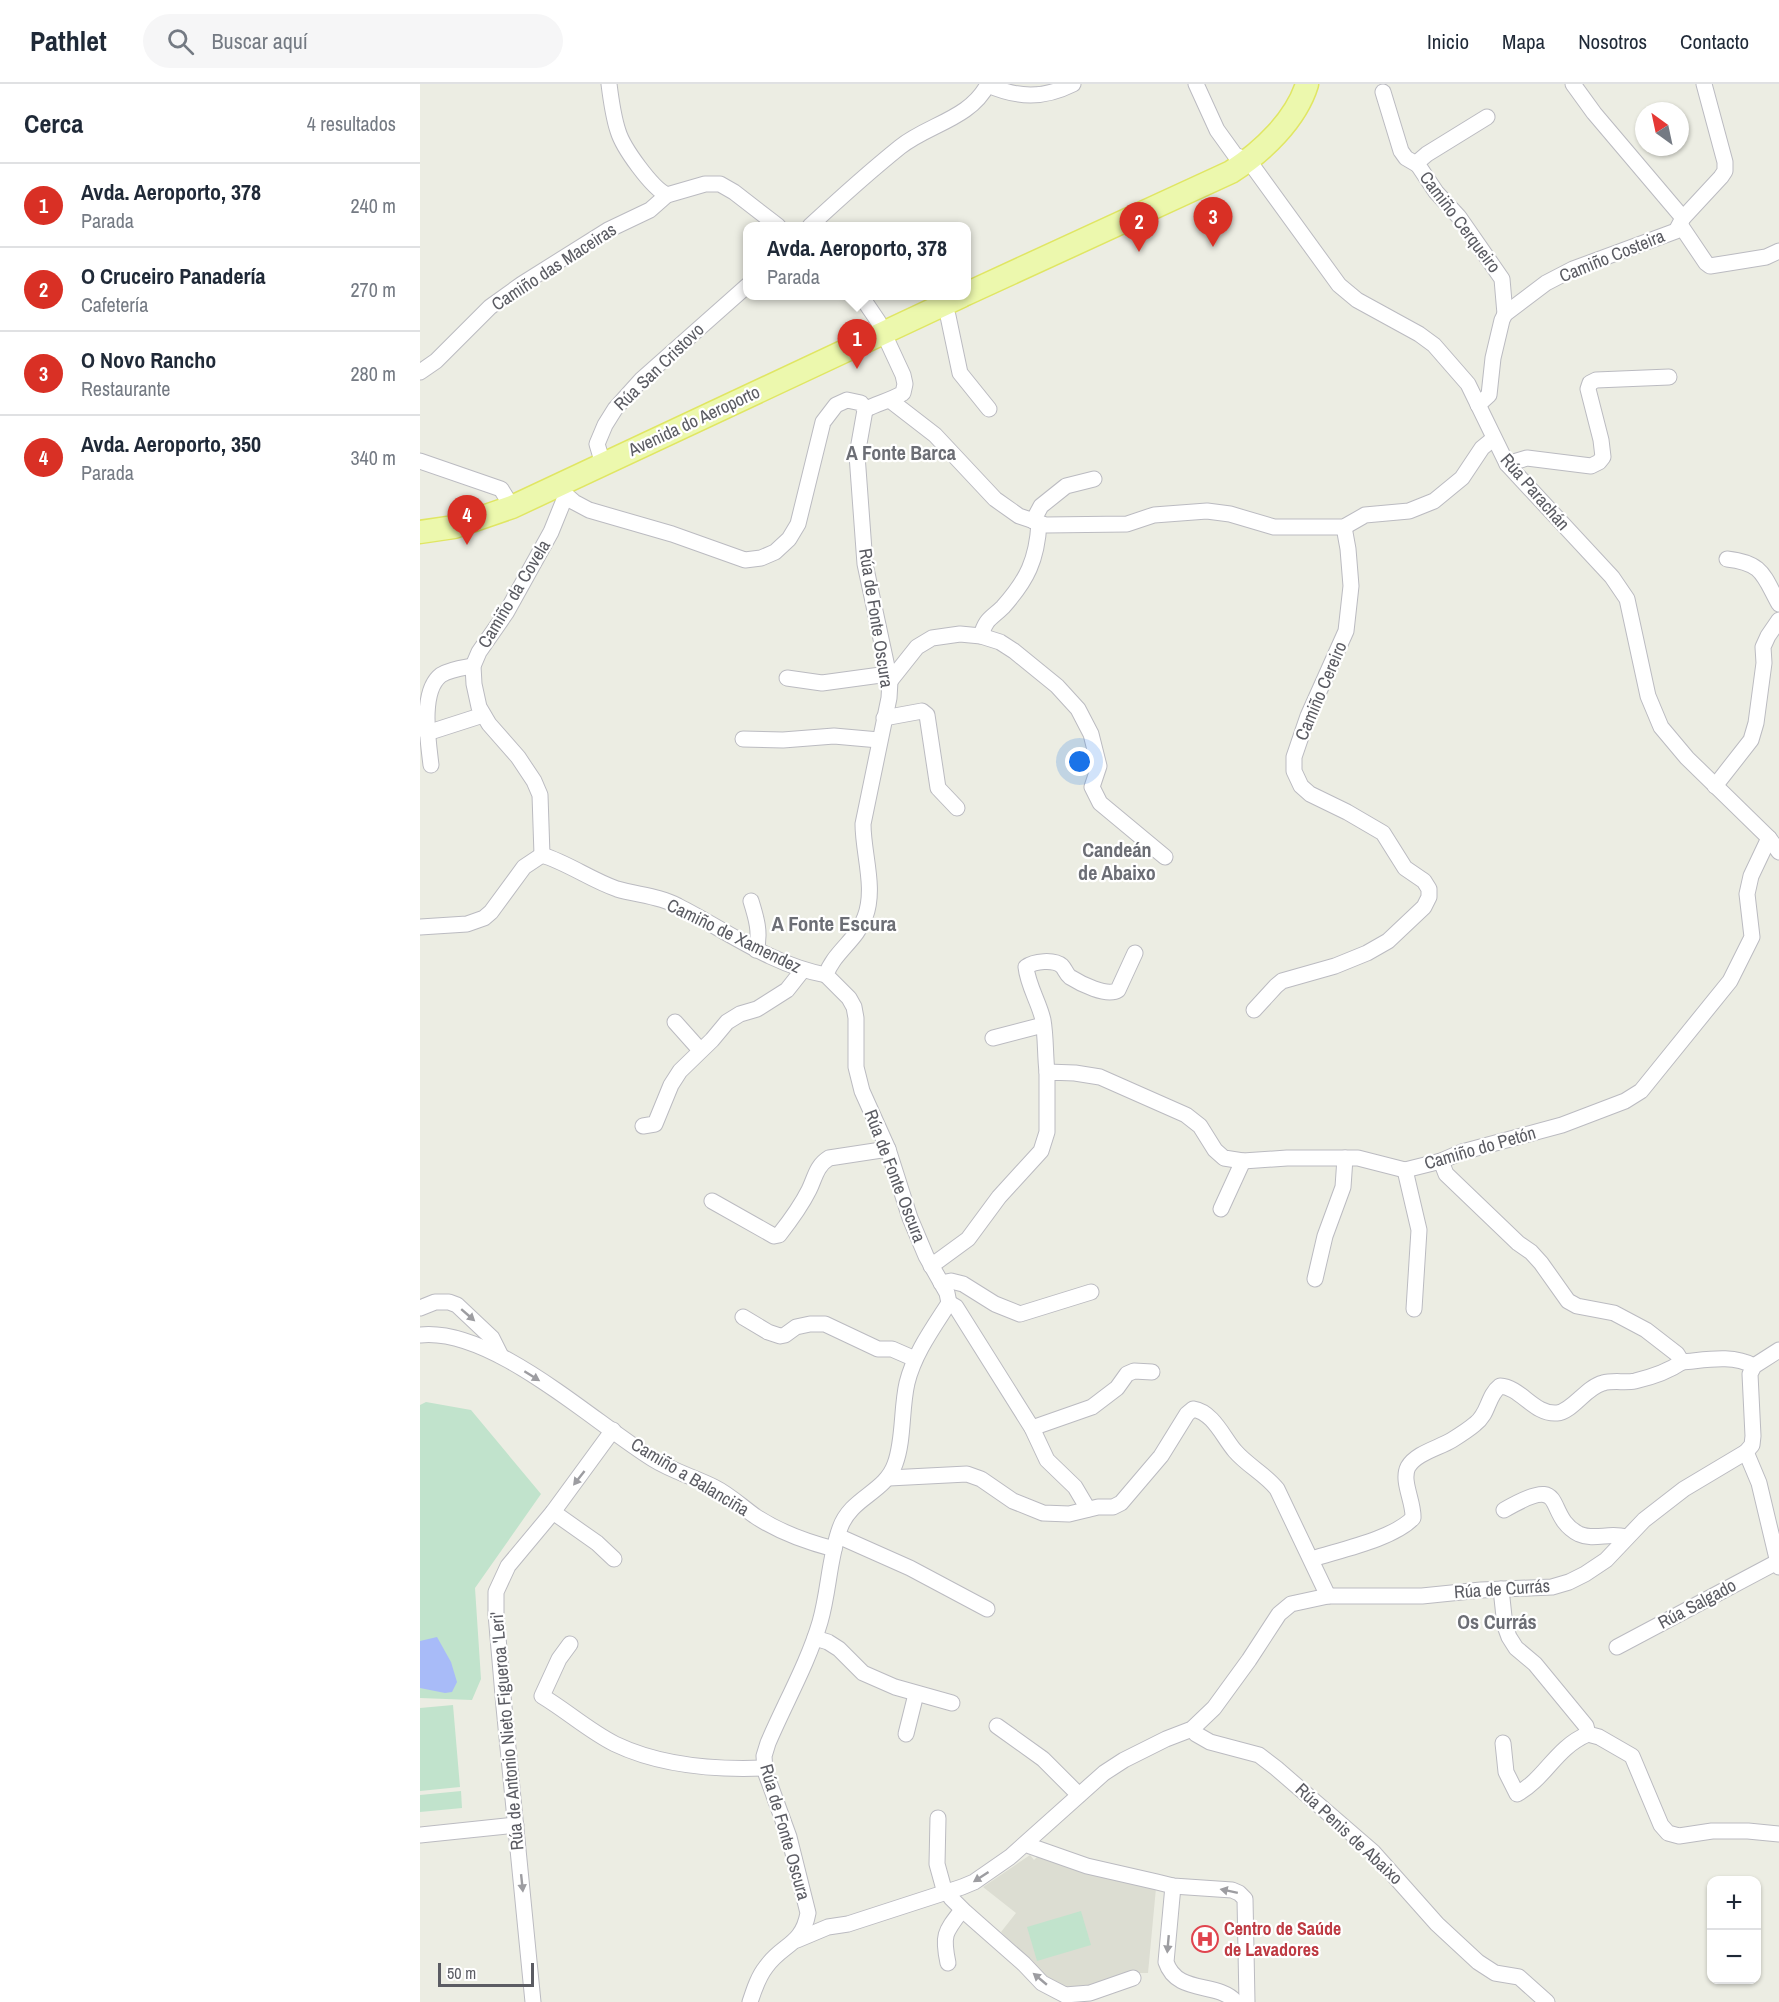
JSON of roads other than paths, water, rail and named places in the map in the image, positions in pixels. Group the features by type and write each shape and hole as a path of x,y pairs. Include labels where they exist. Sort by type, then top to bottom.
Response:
{"main road":[{"name":"Avenida do Aeroporto","path":"971,292 1210,183 1249,161 1291,115 1307,84"},
{"name":"Avenida do Aeroporto","path":"420,532 454,528 563,489 603,464 953,300"}],"street":[{"path":"609,84 618,134 653,186 667,195"},
{"path":"815,222 902,146 969,109 979,99 988,84 1006,93 1047,95 1072,84"},
{"name":"Rúa Parachán","path":"1196,84 1217,130 1235,155 1249,161 1339,285 1357,300 1419,334 1434,345 1468,384 1507,464 1612,577 1627,599 1632,613 1648,696 1661,727 1687,758 1769,838 1779,852"},
{"name":"Camiño Costeira","path":"1573,84 1682,222 1706,263 1710,266 1766,257 1779,250"},
{"name":"Camiño Costeira","path":"1505,314 1560,275 1676,231 1725,171 1725,162 1704,84"},
{"name":"Camiño Cerqueiro","path":"1383,92 1401,151 1406,158 1418,165 1436,192 1459,217 1502,279 1505,314"},
{"name":"Camiño Cerqueiro","path":"1418,165 1426,154 1487,117"},
{"name":"Camiño das Maceiras","path":"420,372 436,361 490,308 522,284 608,230 650,210 667,195 705,184 720,184 773,222"},
{"name":"Rúa San Cristovo","path":"603,464 597,444 605,425 618,405 642,379 743,289"},
{"path":"563,489 574,502 589,510 672,534 745,560 761,558 775,552 789,539 798,524 823,422 836,405 847,400 861,403 865,410 903,393 905,384 903,375 883,332 863,300"},
{"path":"956,300 948,316 960,373 989,409"},
{"path":"1478,405 1489,395 1493,358 1505,314"},
{"path":"1507,464 1527,458 1590,466 1599,462 1603,457 1588,389 1590,383 1596,380 1669,377"},
{"path":"891,400 935,435 995,499 1019,516 1036,522 1127,524 1154,515 1207,511 1230,514 1274,527 1344,527 1365,515 1409,511 1434,501 1462,478 1482,448 1493,439"},
{"name":"Rúa de Fonte Oscura","path":"865,410 857,455 866,564 889,677 884,718 862,824 870,891 865,918 830,965 826,975 849,998 854,1007 856,1067 862,1091 888,1149 910,1218 931,1266 947,1293 949,1303 956,1306 1032,1428 1047,1460 1075,1486 1088,1509"},
{"path":"420,461 501,489 512,507"},
{"path":"981,636 985,623 1000,609 1028,575 1038,542 1036,522 1041,506 1066,486 1094,479"},
{"name":"Camiño da Covela","path":"542,855 540,795 534,781 518,757 483,715 474,684 473,666 479,652 506,613 551,532 563,489"},
{"name":"Camiño Cereiro","path":"1254,1010 1282,981 1335,966 1368,953 1388,941 1424,907 1429,897 1429,889 1424,881 1405,868 1383,833 1310,794 1301,786 1294,771 1294,757 1308,716 1346,631 1352,586 1344,527"},
{"path":"1727,559 1745,561 1760,569 1779,604"},
{"path":"1715,786 1751,740 1756,723 1764,647 1768,636 1779,620"},
{"path":"787,678 822,683 889,677 917,647 932,638 960,634 981,636 1000,642 1057,686 1078,709 1091,734 1099,766 1092,787 1100,803 1165,856"},
{"path":"431,765 424,694 439,676 451,670 473,666"},
{"path":"884,718 922,711 927,715 938,788 957,808"},
{"path":"427,733 483,715"},
{"path":"743,739 783,740 834,736 879,740"},
{"name":"Camiño do Petón","path":"1047,1072 1100,1077 1186,1115 1200,1126 1215,1150 1224,1158 1244,1161 1287,1158 1358,1158 1405,1170 1562,1125 1625,1101 1641,1091 1730,981 1752,938 1747,894 1751,876 1769,838"},
{"path":"420,927 467,924 484,918 491,912 524,867 542,855"},
{"name":"Camiño de Xamendez","path":"542,855 616,888 675,904 756,950 802,971 826,975"},
{"path":"751,901 758,926 759,941 756,950"},
{"path":"931,1266 968,1239 999,1197 1041,1151 1047,1132 1047,1072 1043,1025 1037,999 1028,982 1026,967 1031,963 1055,962 1061,965 1069,976 1106,994 1113,994 1119,990 1136,953"},
{"path":"643,1126 655,1124 671,1085 680,1071 727,1022 740,1014 757,1009 787,990 802,971"},
{"path":"675,1023 700,1050"},
{"path":"993,1038 1043,1025"},
{"path":"712,1201 774,1236 779,1235 804,1200 818,1168 824,1161 829,1158 888,1149"},
{"path":"1315,1279 1325,1236 1343,1187 1345,1158"},
{"path":"1221,1209 1244,1161"},
{"path":"1441,1161 1446,1174 1541,1263 1568,1301 1577,1306 1614,1312 1646,1330 1677,1354 1682,1362"},
{"path":"1405,1170 1419,1230 1414,1310"},
{"path":"941,1283 951,1281 963,1284 995,1304 1020,1314 1090,1292"},
{"path":"420,1308 435,1302 449,1302 457,1305 492,1338 501,1356"},
{"path":"949,1303 915,1359 907,1383 896,1462 889,1478 967,1474 981,1479 1013,1501 1043,1513 1069,1514 1098,1507 1113,1507 1121,1503 1161,1456 1187,1414 1193,1408 1199,1409 1209,1416 1243,1460 1268,1478 1277,1489 1328,1596"},
{"path":"743,1317 768,1332 780,1336 796,1327 825,1324 878,1349 892,1349 915,1359"},
{"path":"420,1335 441,1335 483,1347 577,1404 613,1430"},
{"path":"1746,1452 1752,1445 1753,1436 1750,1374 1754,1366 1779,1350"},
{"path":"1312,1559 1376,1539 1408,1523 1413,1518 1414,1511 1406,1478 1408,1468 1416,1458 1452,1440 1483,1418 1494,1390 1500,1386 1508,1386 1541,1410 1558,1413 1588,1390 1603,1383 1635,1381 1670,1370 1682,1362 1729,1358 1754,1366"},
{"path":"1032,1428 1092,1407 1117,1388 1126,1374 1134,1371 1152,1372"},
{"name":"Rúa de Antonio Nieto Figueroa 'Leri'","path":"533,2002 496,1614 496,1592 508,1566 553,1512 613,1430"},
{"name":"Camiño a Balanciña","path":"613,1430 650,1458 716,1488 756,1516 802,1540 836,1543 910,1568 987,1609"},
{"name":"Rúa de Currás","path":"1192,1729 1214,1708 1285,1608 1291,1604 1328,1596 1422,1596 1552,1587 1569,1582 1585,1575 1605,1560 1625,1537 1684,1489 1746,1452"},
{"name":"Rúa Salgado","path":"1617,1647 1778,1564 1759,1483 1746,1452"},
{"name":"Rúa de Fonte Oscura","path":"808,1913 789,1837 764,1768 764,1756 815,1638 836,1543 848,1512 889,1478"},
{"path":"1504,1510 1536,1495 1547,1495 1554,1499 1570,1528 1582,1535 1596,1538 1614,1534 1625,1537"},
{"path":"553,1512 614,1559"},
{"path":"1501,1589 1505,1626 1509,1637 1516,1648 1535,1664 1586,1725 1588,1734"},
{"path":"815,1638 839,1649 863,1673 895,1687 952,1703"},
{"path":"570,1644 559,1659 542,1695 574,1718 616,1744 663,1760 710,1768 764,1768"},
{"path":"906,1734 916,1694"},
{"path":"997,1726 1042,1759 1078,1795"},
{"path":"796,1940 828,1927 848,1924 974,1882 1028,1842 1104,1773 1166,1738 1192,1729"},
{"name":"Rúa Penis de Abaixo","path":"1192,1729 1210,1742 1259,1755 1276,1768 1373,1852 1437,1924 1478,1962 1495,1973 1519,1977 1548,2002"},
{"path":"1503,1743 1506,1772 1517,1794 1532,1786 1554,1758 1588,1734 1599,1737 1632,1756 1661,1825 1668,1833 1679,1836 1712,1831 1779,1834"},
{"path":"938,1818 937,1864 947,1892 962,1910 1042,1983 1065,1995 1090,1993 1133,1978"},
{"path":"420,1835 516,1825"},
{"path":"1028,1842 1030,1846 1087,1866 1173,1886 1232,1890 1239,1893 1245,1899 1247,2002"},
{"path":"1173,1886 1166,1962 1169,1972 1185,1983 1223,1993 1236,2002"},
{"path":"948,1963 944,1944 946,1931 962,1910"},
{"path":"750,2002 765,1967 796,1940 806,1924 808,1913 828,1927"},
{"path":"1223,1993 1231,1990 1246,1975"}],"water":[{"path":"437,1637 451,1662 457,1682 452,1692 445,1693 420,1688 420,1641"}],"place":[{"name":"O Novo Rancho","path":"1213,247"},
{"name":"O Cruceiro Panadería","path":"1139,252"},
{"name":"Avda. Aeroporto, 378","path":"857,369"},
{"name":"Avda. Aeroporto, 350","path":"467,545"},
{"name":"Centro de Saúde de Lavadores","path":"1205,1939"}],"district":[{"name":"A Fonte Barca","path":"901,453"},
{"name":"Candeán de Abaixo","path":"1117,862"},
{"name":"A Fonte Escura","path":"834,924"},
{"name":"Os Currás","path":"1497,1622"}]}
